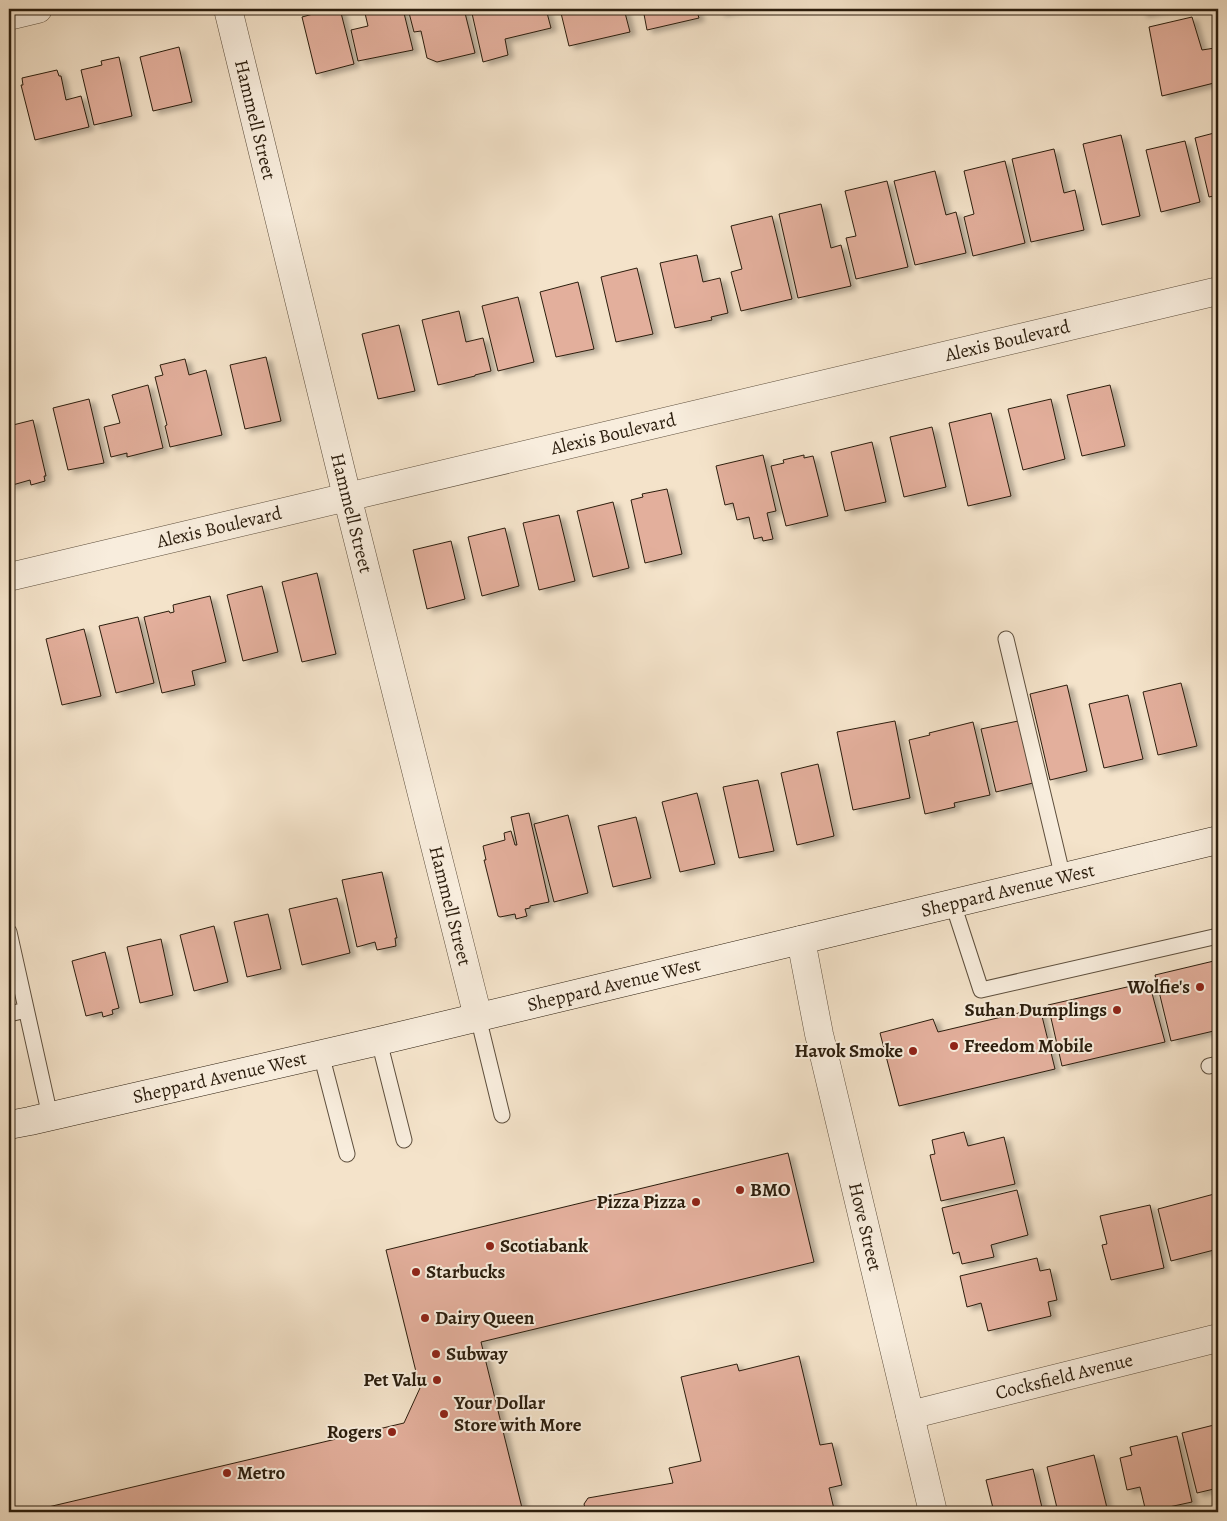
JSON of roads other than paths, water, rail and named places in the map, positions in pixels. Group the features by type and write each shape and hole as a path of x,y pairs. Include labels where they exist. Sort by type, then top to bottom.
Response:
{"street":[{"path":"9,16 38,9"},
{"name":"Hammell Street","path":"228,9 347,496 478,1017"},
{"name":"Alexis Boulevard","path":"9,577 1218,291"},
{"name":"Sheppard Avenue West","path":"9,1125 478,1017 1218,840"},
{"name":"Hove Street","path":"801,940 819,1034 933,1512"},
{"name":"Cocksfield Avenue","path":"910,1415 1218,1338"}],"lane":[{"path":"1006,640 1063,878"},
{"path":"953,904 981,990 1218,936"},
{"path":"9,932 50,1116"},
{"path":"9,1014 26,1010"},
{"path":"478,1017 502,1115"},
{"path":"379,1040 404,1140"},
{"path":"321,1054 347,1154"}],"place":[{"name":"Wolfie's","path":"1200,987"},
{"name":"Suhan Dumplings","path":"1117,1010"},
{"name":"Freedom Mobile","path":"954,1046"},
{"name":"Havok Smoke","path":"913,1051"},
{"name":"BMO","path":"740,1190"},
{"name":"Pizza Pizza","path":"696,1202"},
{"name":"Scotiabank","path":"490,1246"},
{"name":"Starbucks","path":"416,1272"},
{"name":"Dairy Queen","path":"425,1318"},
{"name":"Subway","path":"436,1354"},
{"name":"Pet Valu","path":"437,1380"},
{"name":"Your Dollar Store with More","path":"444,1414"},
{"name":"Rogers","path":"392,1432"},
{"name":"Metro","path":"227,1473"}]}
